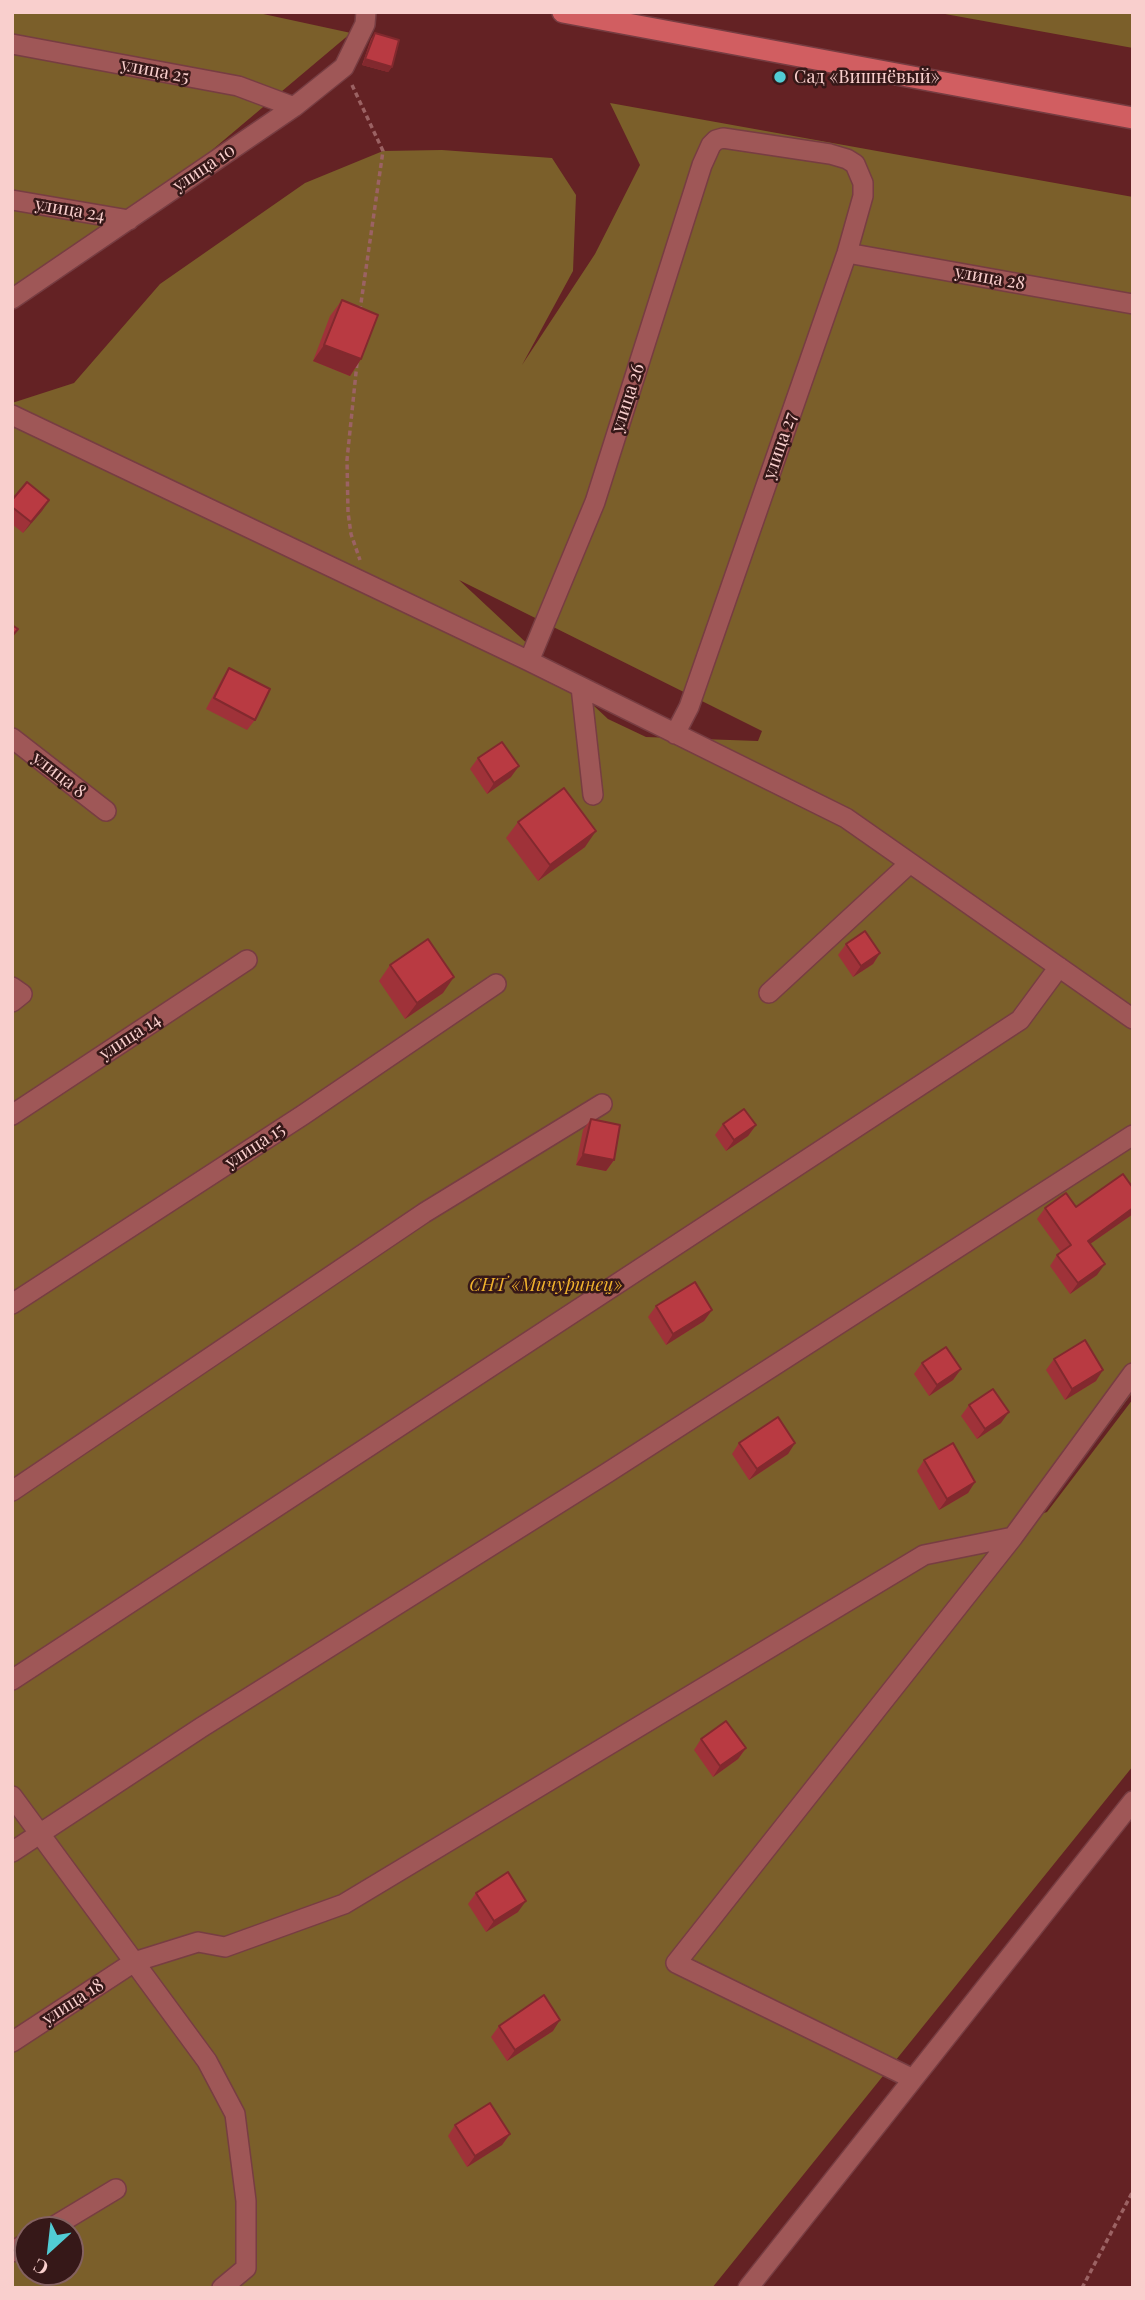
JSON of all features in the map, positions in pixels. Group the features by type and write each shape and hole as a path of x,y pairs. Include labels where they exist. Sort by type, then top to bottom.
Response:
{"main road":[{"path":"563,12 1133,118"}],"street":[{"name":"улица 10","path":"12,299 294,107 344,67 365,24 366,12"},
{"name":"улица 25","path":"12,44 238,86 294,107"},
{"name":"улица 27","path":"675,734 689,707 847,253 863,196 863,183 855,164 846,159 830,154 723,138"},
{"name":"улица 26","path":"530,661 595,502 706,153 716,140 723,138"},
{"name":"улица 24","path":"12,200 129,220"},
{"name":"улица 28","path":"847,253 1133,304"},
{"path":"12,415 530,661 846,818 1133,1018"},
{"path":"581,687 593,795"},
{"name":"улица 8","path":"12,738 106,811"},
{"path":"769,993 910,863"},
{"name":"улица 14","path":"12,1115 247,960"},
{"path":"12,1680 1020,1020 1059,967"},
{"name":"улица 15","path":"12,1304 303,1115 496,984"},
{"path":"12,987 22,994 12,1002"},
{"path":"12,1491 424,1213 602,1104"},
{"path":"12,1852 202,1727 607,1473 1133,1135"},
{"path":"913,2080 676,1963 1013,1537 1133,1373"},
{"name":"улица 18","path":"12,2042 134,1962 198,1942 225,1947 344,1904 924,1555 1013,1537"},
{"path":"12,1796 206,2061 235,2115 246,2201 246,2268 222,2288"},
{"path":"748,2288 1133,1801"},
{"path":"71,2216 116,2189"}],"path":[{"path":"344,67 383,151 360,314"},
{"path":"357,362 347,460 348,512 351,534 369,584"},
{"path":"1083,2288 1133,2191"}],"green space":[{"path":"12,12 254,12 351,33 129,220 12,307"},
{"path":"934,12 1133,12 1133,48"},
{"name":"СНТ «Мичуринец»","path":"610,103 1133,197 1133,1392 1041,1514 1047,1512 1133,1399 1133,1766 712,2288 12,2288 12,403 74,383 160,284 305,183 383,151 442,150 552,158 576,195 573,271 522,365 595,254 640,165","holes":["459,580 762,731 758,741 646,737 608,719"]}],"building":[{"path":"375,33 399,40 392,67 365,59"},
{"path":"342,300 378,315 361,359 324,345"},
{"path":"27,482 49,500 31,522 12,507 12,500"},
{"path":"12,625 18,629 12,636"},
{"path":"229,668 270,689 255,720 214,698"},
{"path":"502,742 519,766 494,783 478,758"},
{"path":"564,788 596,831 550,865 518,822"},
{"path":"865,931 880,953 861,966 846,944"},
{"path":"428,939 454,977 417,1003 390,965"},
{"path":"744,1109 756,1125 734,1140 723,1124"},
{"path":"591,1119 620,1125 614,1160 583,1154"},
{"path":"1123,1174 1133,1188 1133,1208 1088,1241 1105,1264 1078,1283 1057,1255 1071,1245 1045,1208 1066,1193 1076,1207"},
{"path":"695,1282 712,1310 673,1334 656,1306"},
{"path":"1085,1340 1103,1370 1072,1389 1054,1359"},
{"path":"946,1347 961,1369 937,1385 922,1363"},
{"path":"993,1389 1009,1412 985,1429 969,1405"},
{"path":"778,1417 795,1443 757,1469 739,1443"},
{"path":"953,1443 975,1482 947,1499 924,1460"},
{"path":"726,1721 746,1748 720,1766 701,1739"},
{"path":"508,1872 526,1901 494,1921 476,1893"},
{"path":"544,1995 560,2020 515,2050 499,2026"},
{"path":"490,2103 510,2134 475,2156 455,2125"}],"place":[{"name":"Сад «Вишнёвый»","path":"780,77"}]}
